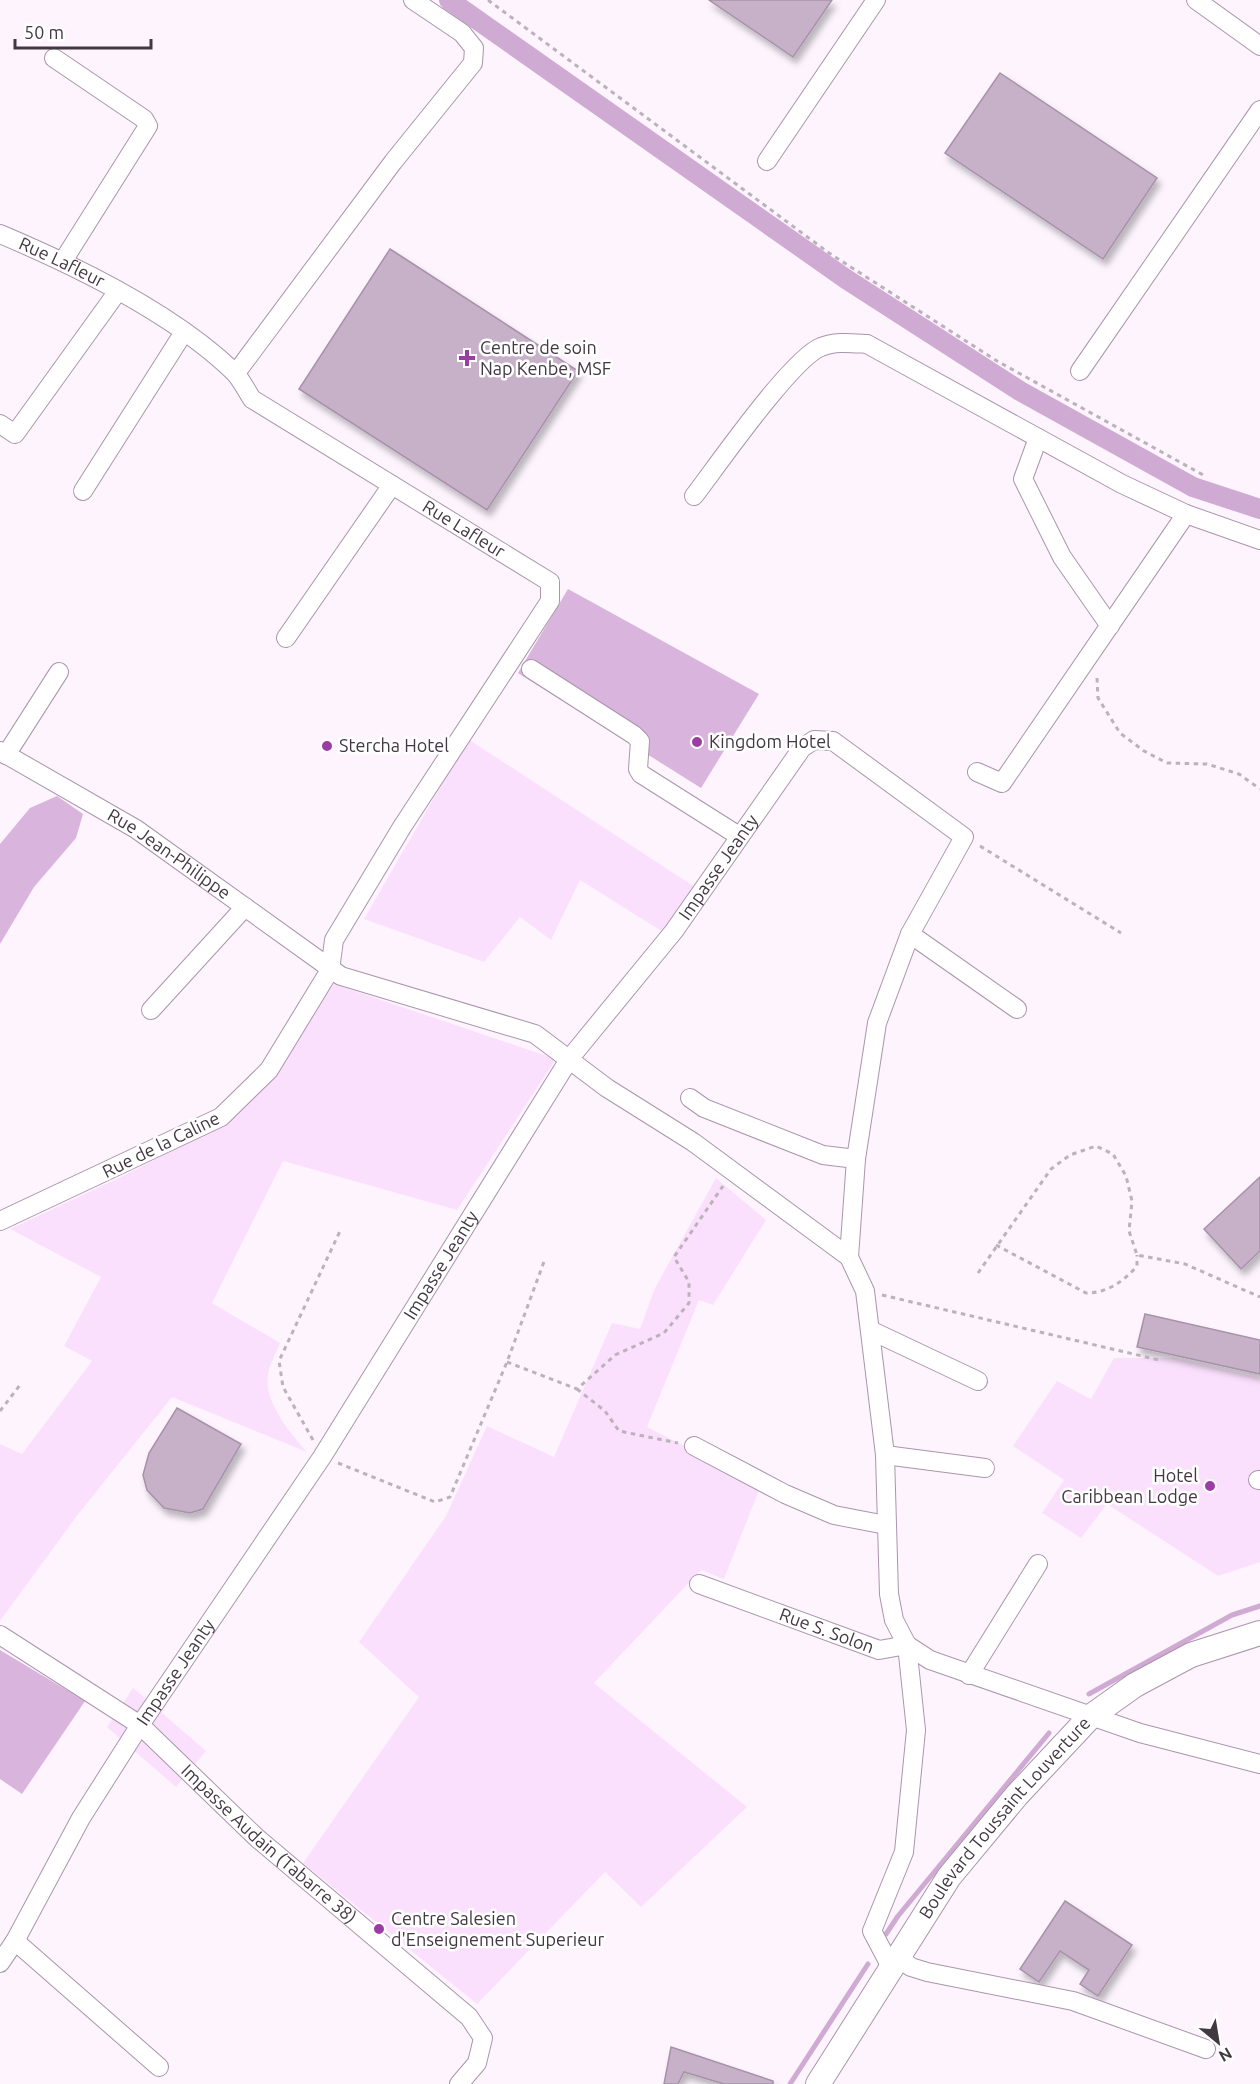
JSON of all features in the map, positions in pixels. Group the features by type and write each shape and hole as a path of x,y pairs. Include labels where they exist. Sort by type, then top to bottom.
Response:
{"main road":[{"name":"Boulevard Toussaint Louverture","path":"818,2084 949,1877 1017,1795 1090,1717 1135,1685 1191,1655 1260,1633"}],"street":[{"path":"236,373 393,162 473,63 474,48 462,33 412,0"},
{"path":"767,161 876,0"},
{"path":"1196,0 1260,46"},
{"path":"54,58 144,119 147,126 63,261"},
{"path":"1080,371 1260,110"},
{"name":"Rue Lafleur","path":"0,234 63,261 118,291 184,332 236,373 252,399 550,582 550,601 402,827 334,940 330,970"},
{"path":"0,424 15,434 118,291"},
{"path":"83,491 184,332"},
{"path":"694,496 782,381 818,347 841,342 867,344 1122,484 1186,514 1260,540"},
{"path":"1038,438 1023,479 1062,556 1110,626"},
{"path":"286,638 392,484"},
{"path":"977,772 1002,783 1186,514"},
{"path":"531,669 634,735 640,741 638,769 642,774 739,836"},
{"path":"3,753 59,672"},
{"name":"Impasse Jeanty","path":"0,1963 15,1941 81,1818 140,1725 322,1457 570,1058 674,931 802,748 814,740 833,741 964,837"},
{"name":"Rue Jean-Philippe","path":"3,753 136,829 341,976 535,1034 570,1058 607,1088 693,1142 849,1257"},
{"path":"964,837 909,934 877,1023 856,1159 849,1257 865,1291 885,1455 889,1594 894,1620 907,1645 916,1730 904,1852 872,1931 895,1962 927,1972 1073,2001 1206,2049"},
{"path":"151,1010 245,907"},
{"path":"909,934 1017,1009"},
{"name":"Rue de la Caline","path":"0,1221 221,1117 269,1070 330,970"},
{"path":"690,1098 704,1108 823,1155 856,1159"},
{"path":"870,1330 978,1381"},
{"path":"694,1446 785,1494 834,1515 886,1525"},
{"path":"885,1455 985,1468"},
{"path":"969,1675 1038,1564"},
{"name":"Rue S. Solon","path":"699,1584 879,1650 907,1645"},
{"name":"Impasse Audain (Tabarre 38)","path":"0,1635 140,1725 257,1838 469,2017 483,2038 477,2063 459,2084"},
{"path":"907,1645 930,1660 1090,1717 1260,1764"},
{"path":"15,1941 159,2067"}],"path":[{"path":"488,0 830,253 997,361 1205,476"},
{"path":"1096,646 1098,698 1120,733 1144,751 1167,764 1207,764 1239,774 1260,789"},
{"path":"964,837 1121,933"},
{"path":"978,1272 996,1245 1052,1169 1070,1155 1096,1146 1113,1154 1126,1176 1132,1202 1129,1231 1137,1255 1137,1266 1125,1280 1099,1293 1086,1293 996,1245"},
{"path":"577,1389 615,1355 664,1333 689,1303 689,1282 674,1257 732,1172"},
{"path":"340,1229 279,1361 282,1387 322,1457 435,1502 450,1497 507,1362 545,1259"},
{"path":"1137,1255 1185,1264 1260,1297"},
{"path":"865,1291 1159,1360"},
{"path":"507,1362 577,1389 605,1411 619,1431 694,1446"},
{"path":"0,1411 20,1385"}],"shaded area":[{"path":"568,589 759,694 701,788 518,673"},
{"path":"468,739 698,889 663,932 580,880 551,940 520,917 484,962 364,919"},
{"path":"57,796 83,814 76,838 34,887 0,944 0,844 30,808"},
{"path":"334,984 556,1059 457,1210 283,1161 212,1303 280,1343 269,1369 269,1392 278,1414 307,1452 172,1397 76,1517 0,1621 0,1444 22,1454 92,1361 64,1346 101,1277 10,1229 123,1176 232,1120 285,1059"},
{"path":"716,1178 766,1220 713,1305 699,1300 647,1427 761,1485 724,1579 701,1570 594,1683 747,1807 641,1907 605,1872 477,2004 303,1863 419,1697 359,1642 446,1516 487,1426 554,1457 612,1323 640,1329 655,1288"},
{"path":"1114,1358 1174,1358 1260,1378 1260,1562 1218,1576 1107,1504 1081,1538 1042,1513 1064,1480 1013,1446 1057,1381 1091,1399"},
{"path":"0,1650 85,1701 22,1794 0,1779"},
{"path":"133,1688 206,1751 176,1787 107,1727"}],"building":[{"path":"709,0 832,0 793,57"},
{"path":"1000,73 1157,178 1103,259 945,153"},
{"path":"390,249 578,371 487,510 299,389"},
{"path":"1260,1177 1260,1251 1241,1269 1204,1229"},
{"path":"1145,1314 1260,1340 1260,1374 1137,1347"},
{"path":"177,1408 241,1444 203,1509 190,1513 164,1508 147,1490 143,1475 149,1453"},
{"path":"1065,1901 1132,1945 1098,1996 1080,1984 1089,1970 1060,1951 1039,1982 1020,1969"},
{"path":"671,2047 773,2081 773,2084 724,2084 684,2072 678,2084 664,2084"}],"waterway":[{"path":"449,0 846,279 1020,391 1193,487 1260,509"},
{"path":"1089,1694 1232,1615 1260,1606"},
{"path":"886,1934 898,1916 1049,1733"},
{"path":"790,2084 868,1964"}],"place":[{"name":"Centre de soin Nap Kenbe, MSF","path":"467,358"},
{"name":"Kingdom Hotel","path":"697,742"},
{"name":"Stercha Hotel","path":"327,746"},
{"name":"Hotel Caribbean Lodge","path":"1210,1486"},
{"name":"Centre Salesien d'Enseignement Superieur","path":"379,1929"}]}
